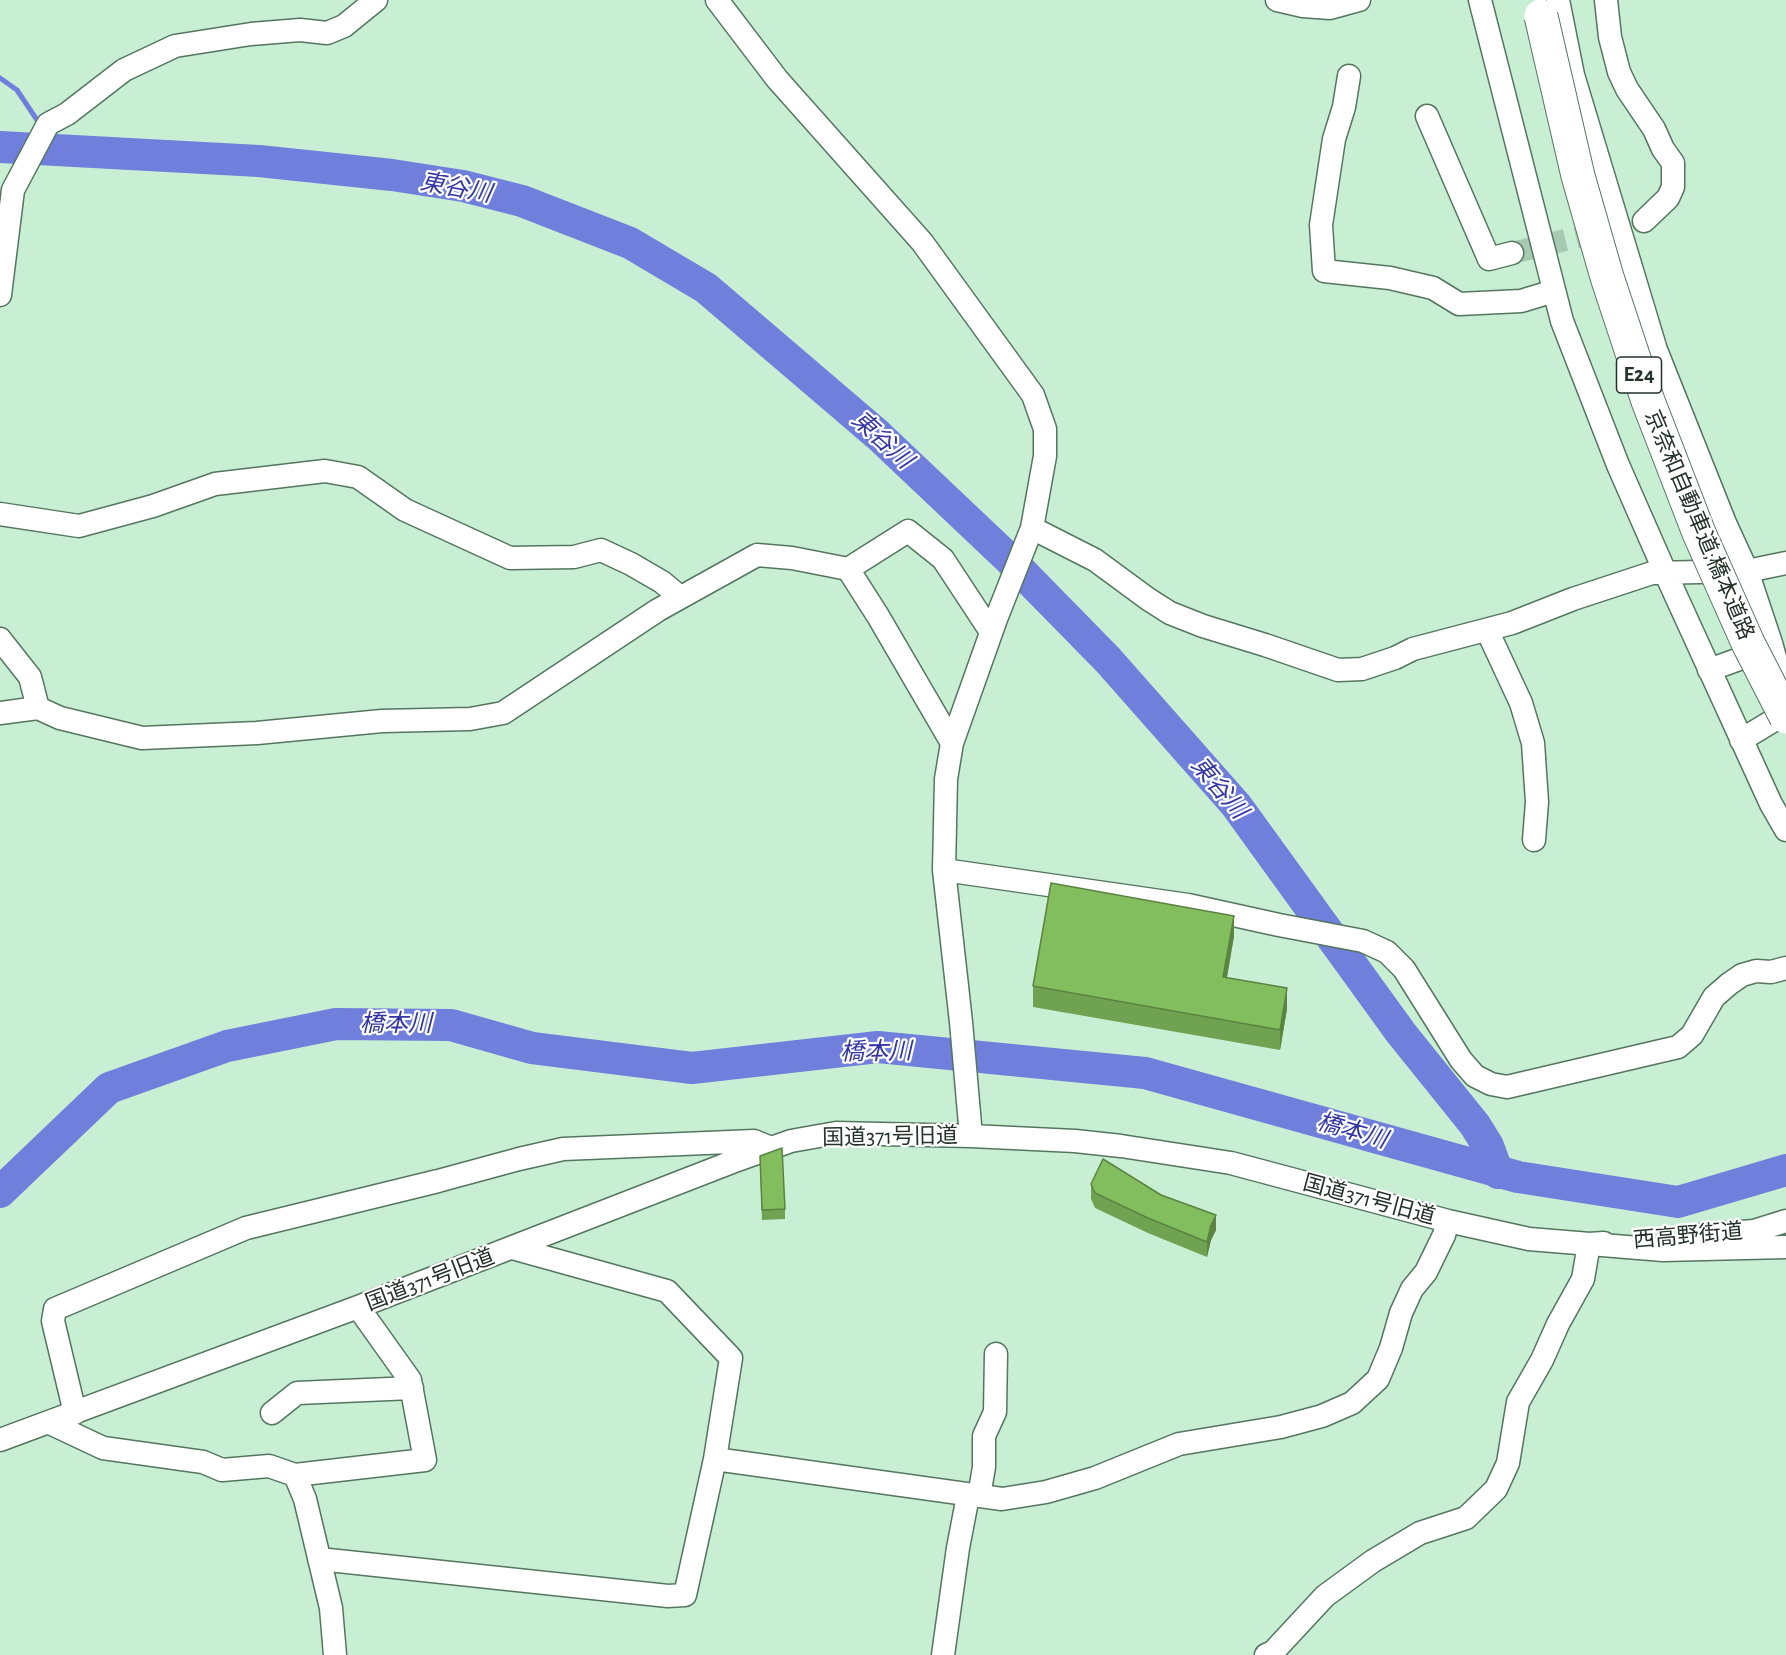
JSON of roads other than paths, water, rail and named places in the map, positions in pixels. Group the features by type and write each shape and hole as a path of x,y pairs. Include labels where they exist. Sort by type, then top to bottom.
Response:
{"highway":[{"name":"京奈和自動車道;橋本道路","path":"1549,8 1578,176 1607,277 1648,401 1699,533 1748,643 1786,715"}],"street":[{"path":"0,295 10,187 48,124 68,114 124,70 176,46 251,34 300,30 327,33 344,26 376,0"},
{"path":"717,0 777,79 922,242 1033,395 1045,429 1046,456 1028,536 993,625 952,744 946,779 944,870 970,1109 970,1136"},
{"path":"1277,0 1303,6 1330,8 1359,0"},
{"path":"1480,0 1562,321 1617,465 1741,740 1786,830"},
{"path":"1606,0 1610,37 1619,72 1673,163 1673,188 1668,198 1644,221"},
{"path":"1549,8 1573,75 1656,350 1721,512 1779,645 1786,698"},
{"path":"1349,76 1344,107 1334,139 1321,225 1324,271 1390,278 1434,288 1459,304 1521,301 1554,291"},
{"path":"1427,116 1489,259 1512,253"},
{"path":"0,514 80,526 153,506 215,484 325,471 358,477 405,510 510,558 574,557 600,550 639,568 662,582 680,597"},
{"path":"0,713 38,708 60,718 142,738 257,733 382,721 470,719 503,713 680,597 758,555 792,558 848,569 908,531 943,559 993,625"},
{"path":"1028,536 1095,560 1170,613 1338,670 1362,669 1395,658 1413,649 1512,623 1573,599 1652,573 1747,572 1786,563"},
{"path":"848,569 952,744"},
{"path":"1486,630 1521,703 1533,743 1537,802 1534,840"},
{"path":"0,639 30,676 38,708"},
{"path":"1709,670 1779,645"},
{"path":"1741,740 1786,715"},
{"path":"944,870 1188,905 1363,941 1387,952 1404,969 1461,1060 1475,1076 1491,1084 1507,1087 1678,1047 1692,1035 1714,997 1728,984 1742,975 1756,971 1771,972 1786,968"},
{"name":"国道371号旧道","path":"0,1440 358,1307 771,1148 836,1133 970,1136 1121,1146 1231,1163 1448,1221 1529,1239 1663,1250 1786,1247"},
{"path":"75,1413 53,1321 55,1309 246,1228 563,1149 754,1141 771,1148"},
{"path":"715,1459 1002,1499 1046,1492 1095,1478 1179,1444 1281,1427 1322,1416 1352,1403 1378,1379 1391,1348 1401,1313 1412,1289 1426,1272 1444,1235 1448,1221"},
{"name":"西高野街道","path":"1589,1244 1754,1231 1786,1221"},
{"path":"1266,1655 1273,1652 1325,1596 1373,1561 1420,1533 1466,1518 1496,1489 1508,1462 1518,1402 1583,1279 1589,1244"},
{"path":"319,1559 668,1596 685,1595 715,1459 731,1358 667,1291 512,1248"},
{"path":"50,1423 103,1448 203,1462 222,1470 269,1466 295,1475 425,1460 410,1380 358,1307"},
{"path":"943,1655 951,1595 974,1496 984,1467 984,1436 995,1412 996,1354"},
{"path":"272,1413 297,1393 412,1388"},
{"path":"295,1475 305,1499 331,1608 335,1655"}],"waterway":[{"path":"0,78 17,90 41,126"},
{"path":"47,137 56,149"},
{"name":"東谷川","path":"0,147 259,161 392,175 463,186 522,201 630,243 706,288 878,435 1010,560 1108,660 1236,805 1401,1033 1475,1125 1488,1146 1498,1173"},
{"name":"橋本川","path":"0,1192 109,1088 227,1046 336,1024 451,1025 532,1048 692,1068 878,1047 1145,1073 1518,1177 1678,1202 1786,1170"}],"tunnel":[{"path":"1512,253 1644,221"}]}
